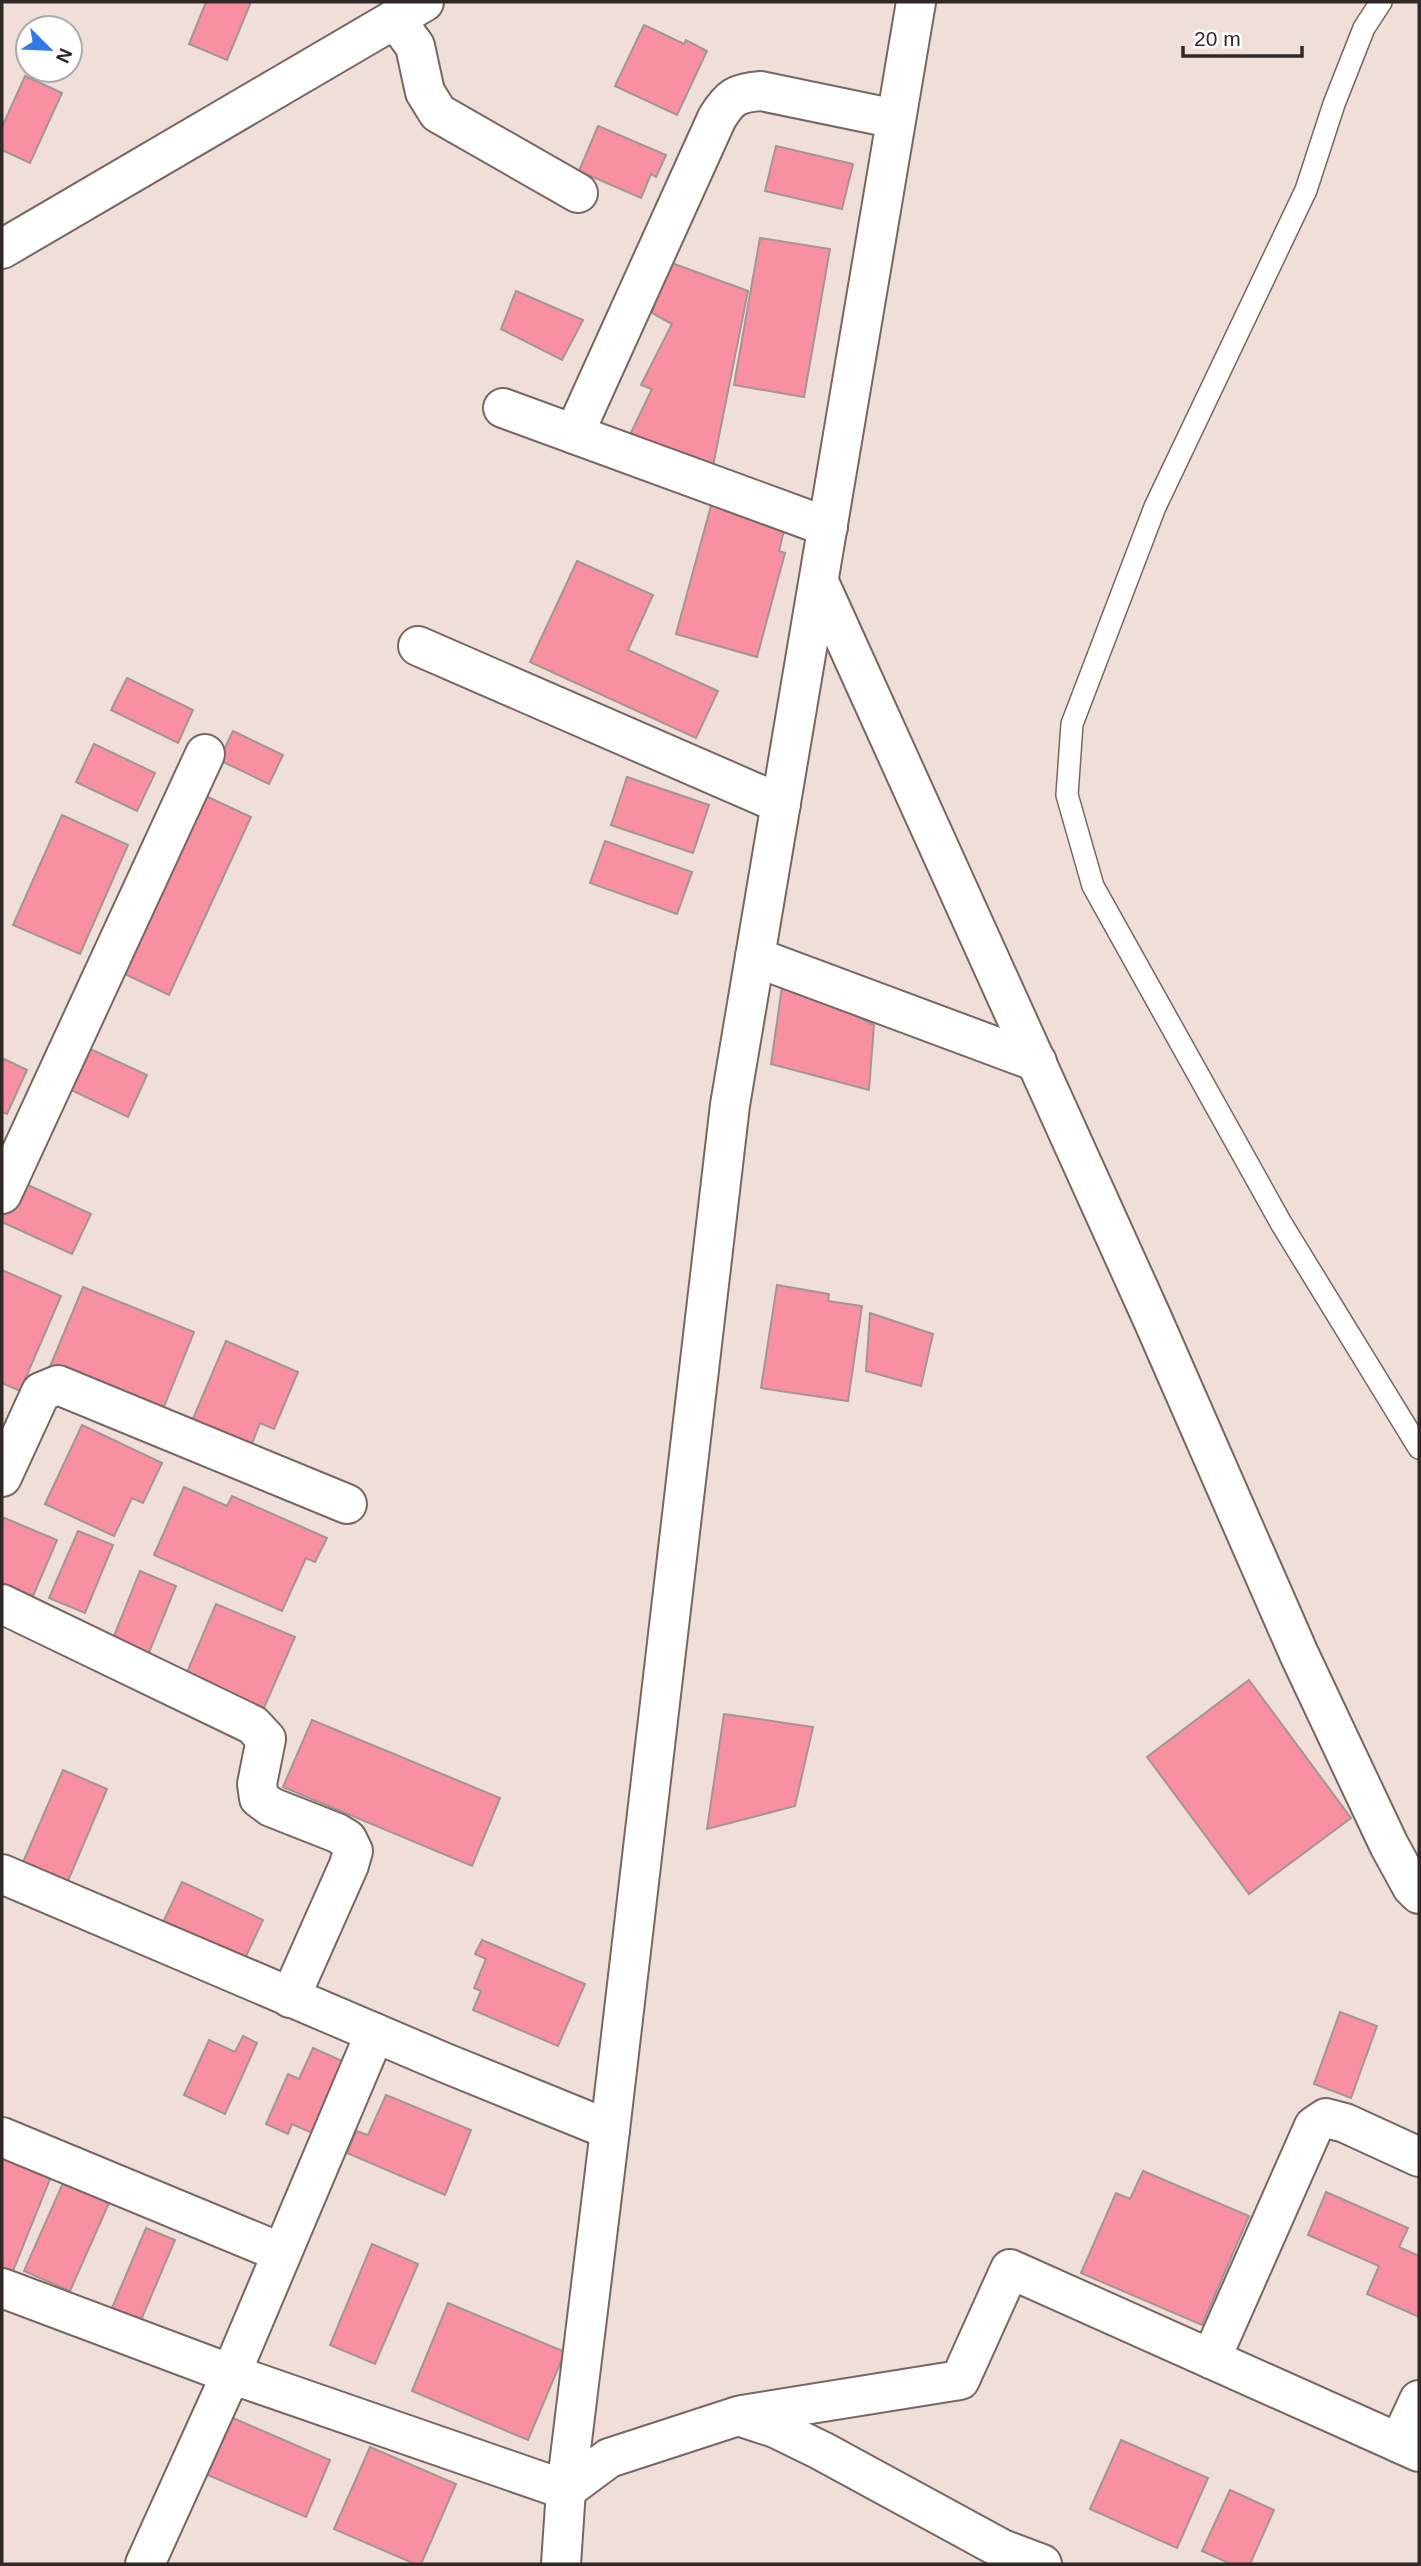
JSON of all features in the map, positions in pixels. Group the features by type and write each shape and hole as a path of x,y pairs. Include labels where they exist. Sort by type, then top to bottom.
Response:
{"street":[{"path":"561,2564 566,2490 730,1105 916,2"},
{"path":"2,250 407,8 425,92 438,113 578,194"},
{"path":"574,434 717,118 729,99 747,92 761,91 896,119"},
{"path":"503,408 828,527"},
{"path":"819,582 1152,1318 1299,1654 1389,1845 1419,1894"},
{"path":"418,646 781,804"},
{"path":"2,1194 205,754"},
{"path":"755,957 1037,1062"},
{"path":"2,1477 16,1409 41,1392 58,1385 347,1504"},
{"path":"2,1604 253,1725 266,1739 257,1784 259,1798 271,1807 347,1839 353,1851 349,1865 290,1998"},
{"path":"2,1874 290,1998 610,2130"},
{"path":"145,2564 231,2374 374,2033"},
{"path":"1211,2359 1314,2126 1326,2118 1345,2123 1419,2157"},
{"path":"2,2137 282,2253"},
{"path":"566,2490 609,2458 738,2416 960,2380 1010,2269 1409,2448 1419,2400"},
{"path":"2,2288 231,2374 566,2490"},
{"path":"738,2416 775,2428 1002,2549 1042,2564"}],"lane":[{"path":"1381,2 1364,28 1334,104 1306,190 1154,507 1072,724 1067,795 1093,886 1281,1223 1419,1448"}],"building":[{"path":"206,2 251,2 227,60 189,44"},
{"path":"644,25 684,44 686,40 707,51 677,115 615,86"},
{"path":"21,84 42,84 62,93 30,163 2,150 2,127"},
{"path":"598,126 666,155 656,177 651,174 641,198 579,171"},
{"path":"776,146 853,164 842,209 765,191"},
{"path":"760,238 830,249 804,397 734,385"},
{"path":"669,262 748,291 710,481 626,443 652,389 641,385 672,324 652,313"},
{"path":"516,291 583,320 562,360 501,329"},
{"path":"712,502 786,522 779,551 785,553 757,657 676,634"},
{"path":"577,561 653,595 628,650 718,691 696,738 530,662"},
{"path":"127,678 193,710 178,743 111,710"},
{"path":"233,731 283,755 269,784 219,760"},
{"path":"94,744 155,773 137,811 76,782"},
{"path":"627,777 709,805 693,853 611,825"},
{"path":"195,791 251,817 169,995 112,968"},
{"path":"62,815 128,845 80,954 13,925"},
{"path":"605,841 692,872 677,914 590,883"},
{"path":"783,980 874,1025 869,1090 771,1064"},
{"path":"88,1048 147,1075 128,1117 69,1089"},
{"path":"2,1058 27,1070 7,1114 2,1112"},
{"path":"15,1179 91,1214 72,1254 2,1222 2,1208"},
{"path":"2,1270 61,1296 20,1391 2,1383"},
{"path":"777,1285 829,1294 828,1301 862,1306 848,1401 761,1388"},
{"path":"83,1287 194,1332 161,1414 49,1369"},
{"path":"870,1313 933,1334 921,1386 866,1371"},
{"path":"226,1341 298,1372 274,1429 260,1423 248,1454 189,1428"},
{"path":"82,1425 162,1463 143,1503 132,1498 114,1536 45,1504"},
{"path":"184,1487 227,1506 232,1496 327,1538 315,1562 306,1558 282,1611 154,1555"},
{"path":"2,1517 57,1540 33,1596 2,1583"},
{"path":"78,1531 113,1545 85,1613 49,1598"},
{"path":"140,1571 176,1586 148,1655 112,1641"},
{"path":"216,1604 295,1637 263,1710 185,1677"},
{"path":"1249,1680 1351,1818 1249,1894 1147,1757"},
{"path":"724,1714 813,1727 795,1806 707,1829"},
{"path":"312,1720 500,1798 472,1866 283,1787"},
{"path":"63,1770 107,1789 62,1895 17,1876"},
{"path":"182,1882 263,1920 239,1971 158,1933"},
{"path":"482,1940 585,1984 558,2046 473,2010 481,1991 474,1988 486,1959 475,1954"},
{"path":"1340,2012 1377,2026 1351,2098 1314,2084"},
{"path":"243,2036 257,2043 225,2114 184,2095 209,2040 235,2052"},
{"path":"313,2048 351,2065 319,2136 292,2124 288,2134 266,2124 288,2074 299,2079"},
{"path":"386,2095 471,2130 445,2195 347,2153 356,2131 368,2135"},
{"path":"2,2153 52,2174 9,2281 2,2278"},
{"path":"1143,2171 1249,2216 1202,2325 1081,2273 1116,2193 1130,2199"},
{"path":"63,2183 109,2203 70,2291 24,2271"},
{"path":"1326,2192 1408,2228 1399,2247 1419,2256 1419,2317 1367,2294 1379,2266 1308,2235"},
{"path":"146,2228 175,2240 141,2320 112,2308"},
{"path":"372,2244 418,2264 375,2364 330,2345"},
{"path":"448,2303 565,2352 528,2440 412,2391"},
{"path":"226,2415 330,2460 306,2517 201,2472"},
{"path":"1121,2440 1208,2478 1177,2548 1090,2509"},
{"path":"370,2447 456,2484 421,2564 415,2564 334,2529"},
{"path":"1230,2490 1274,2510 1250,2564 1231,2564 1202,2551"}]}
